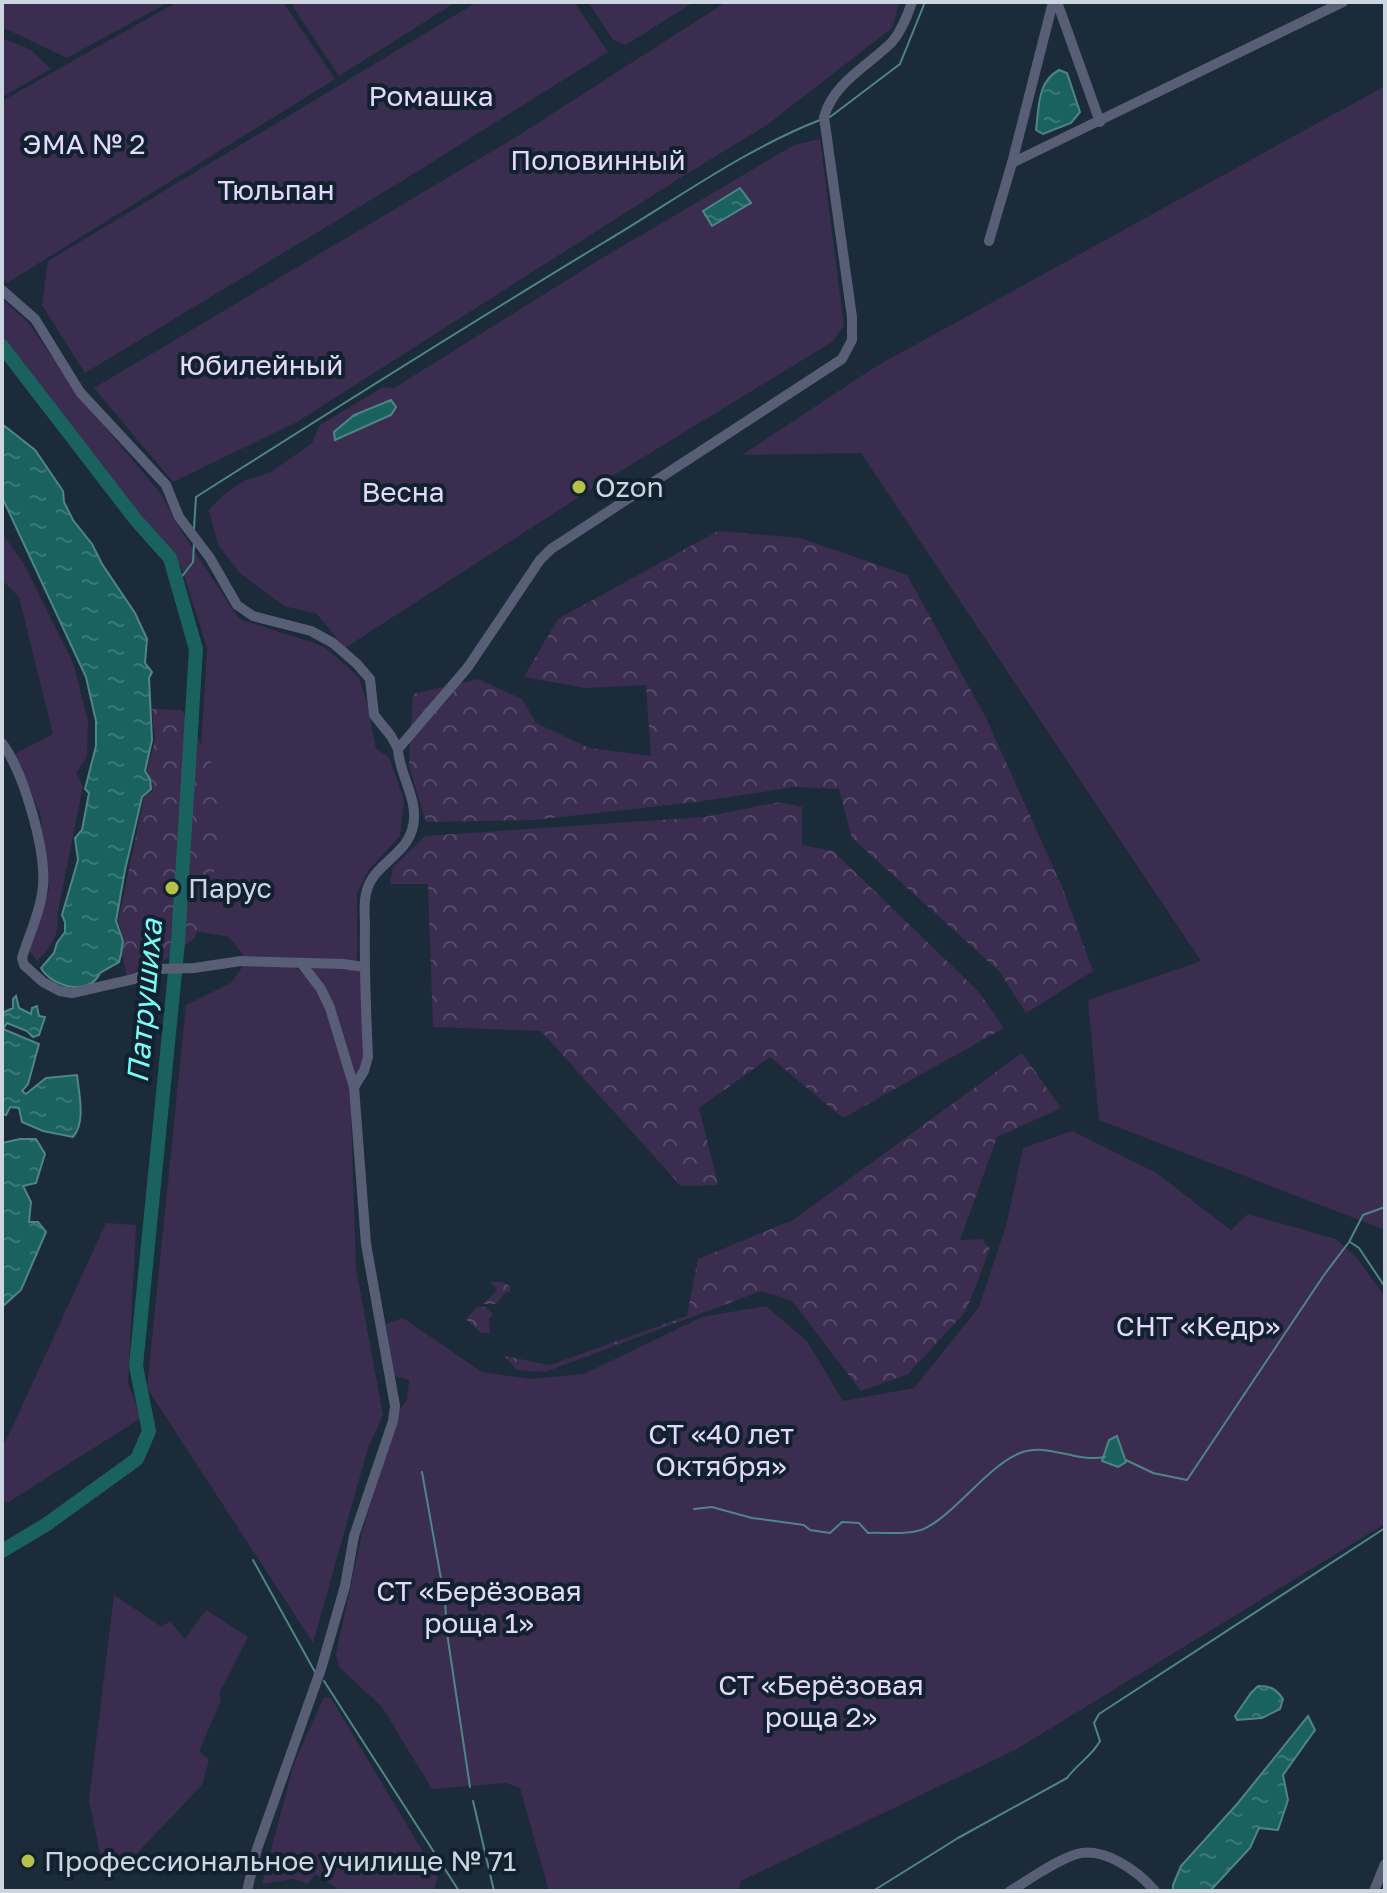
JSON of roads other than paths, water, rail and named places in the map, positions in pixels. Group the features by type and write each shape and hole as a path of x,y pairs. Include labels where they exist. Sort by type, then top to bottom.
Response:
{"street":[{"path":"398,749 468,667 540,560 551,549 842,359 852,340 847,277 824,117 834,93 893,41 912,2"},
{"path":"1055,2 1100,122"},
{"path":"989,241 1055,2"},
{"path":"1012,163 1343,2"},
{"path":"2,290 35,319 80,392 166,485 179,517 237,605 253,616 311,631 333,643 370,679 374,715 398,749 399,766 412,797 413,827 405,843 374,873 366,892 364,967 368,1057 354,1087"},
{"path":"5,748 30,807 43,873 43,890 22,958 24,965 43,982 72,993 165,969 241,961 364,967"},
{"path":"247,1891 257,1849 321,1669 345,1586 354,1536 393,1421 395,1406 366,1244 354,1087 330,1008 321,989 301,963"},
{"path":"1010,1891 1076,1854 1089,1852 1131,1868 1155,1891"},
{"path":"1374,1891 1385,1864"}],"water":[{"path":"1059,70 1067,73 1080,112 1071,123 1043,134 1036,130 1040,96 1047,81"},
{"path":"740,188 751,203 712,226 703,211"},
{"path":"391,400 396,407 391,415 335,440 334,432 354,415"},
{"path":"2,424 35,450 63,491 64,502 73,520 92,544 135,613 147,639 145,663 152,672 149,678 152,740 145,771 151,789 142,797 125,870 116,921 123,941 121,954 119,962 100,973 88,985 79,987 53,980 41,968 54,953 65,932 62,915 78,860 75,838 82,830 89,793 85,789 96,746 96,721 86,677 2,497"},
{"path":"16,996 19,1008 31,1014 32,1008 37,1006 39,1016 45,1017 39,1035 33,1037 27,1031 7,1023 3,1029 39,1044 28,1084 22,1091 26,1094 46,1078 77,1075 81,1116 73,1137 43,1131 22,1122 19,1108 10,1107 6,1115 2,1114 2,1013 13,1008"},
{"path":"36,1139 45,1154 36,1183 23,1186 31,1202 29,1222 38,1222 46,1232 21,1290 2,1307 2,1143"},
{"path":"1117,1436 1126,1462 1118,1467 1102,1461 1109,1440"},
{"path":"1258,1686 1270,1687 1278,1693 1283,1699 1280,1709 1262,1718 1237,1720 1235,1716"},
{"path":"1308,1716 1315,1730 1283,1775 1288,1800 1278,1830 1259,1828 1250,1848 1210,1891 1173,1891 1181,1866 1238,1803"}],"waterway":[{"path":"830,117 900,64 925,2"},
{"path":"194,529 196,497 709,177 791,132 820,120"},
{"name":"Патрушиха","path":"2,346 136,520 170,558 196,649 178,942 136,1366 149,1431 137,1459 47,1524 2,1551"},
{"path":"177,583 193,562 194,543"},
{"path":"1126,1460 1153,1473 1187,1480 1349,1242 1363,1215 1385,1207"},
{"path":"1350,1242 1359,1248 1385,1287"},
{"path":"694,1509 712,1507 830,1533 842,1522 859,1523 868,1533 911,1532 941,1518 994,1470 1020,1453 1041,1450 1105,1457"},
{"path":"422,1472 445,1601 470,1787"},
{"path":"873,1891 958,1838 1067,1778 1100,1741 1094,1723 1099,1714 1385,1528"},
{"path":"253,1560 315,1672"},
{"path":"324,1681 459,1891"},
{"path":"473,1801 494,1891"}],"place":[{"name":"Ozon","path":"579,487"},
{"name":"Парус","path":"172,888"},
{"name":"Профессиональное училище № 71","path":"28,1861"}],"park label":[{"name":"Ромашка","path":"431,96"},
{"name":"ЭМА № 2","path":"84,144"},
{"name":"Половинный","path":"598,160"},
{"name":"Тюльпан","path":"276,190"},
{"name":"Юбилейный","path":"261,365"},
{"name":"Весна","path":"403,492"},
{"name":"СНТ «Кедр»","path":"1198,1326"},
{"name":"СТ «40 лет Октября»","path":"721,1450"},
{"name":"СТ «Берёзовая роща 1»","path":"479,1607"},
{"name":"СТ «Берёзовая роща 2»","path":"821,1701"}]}
